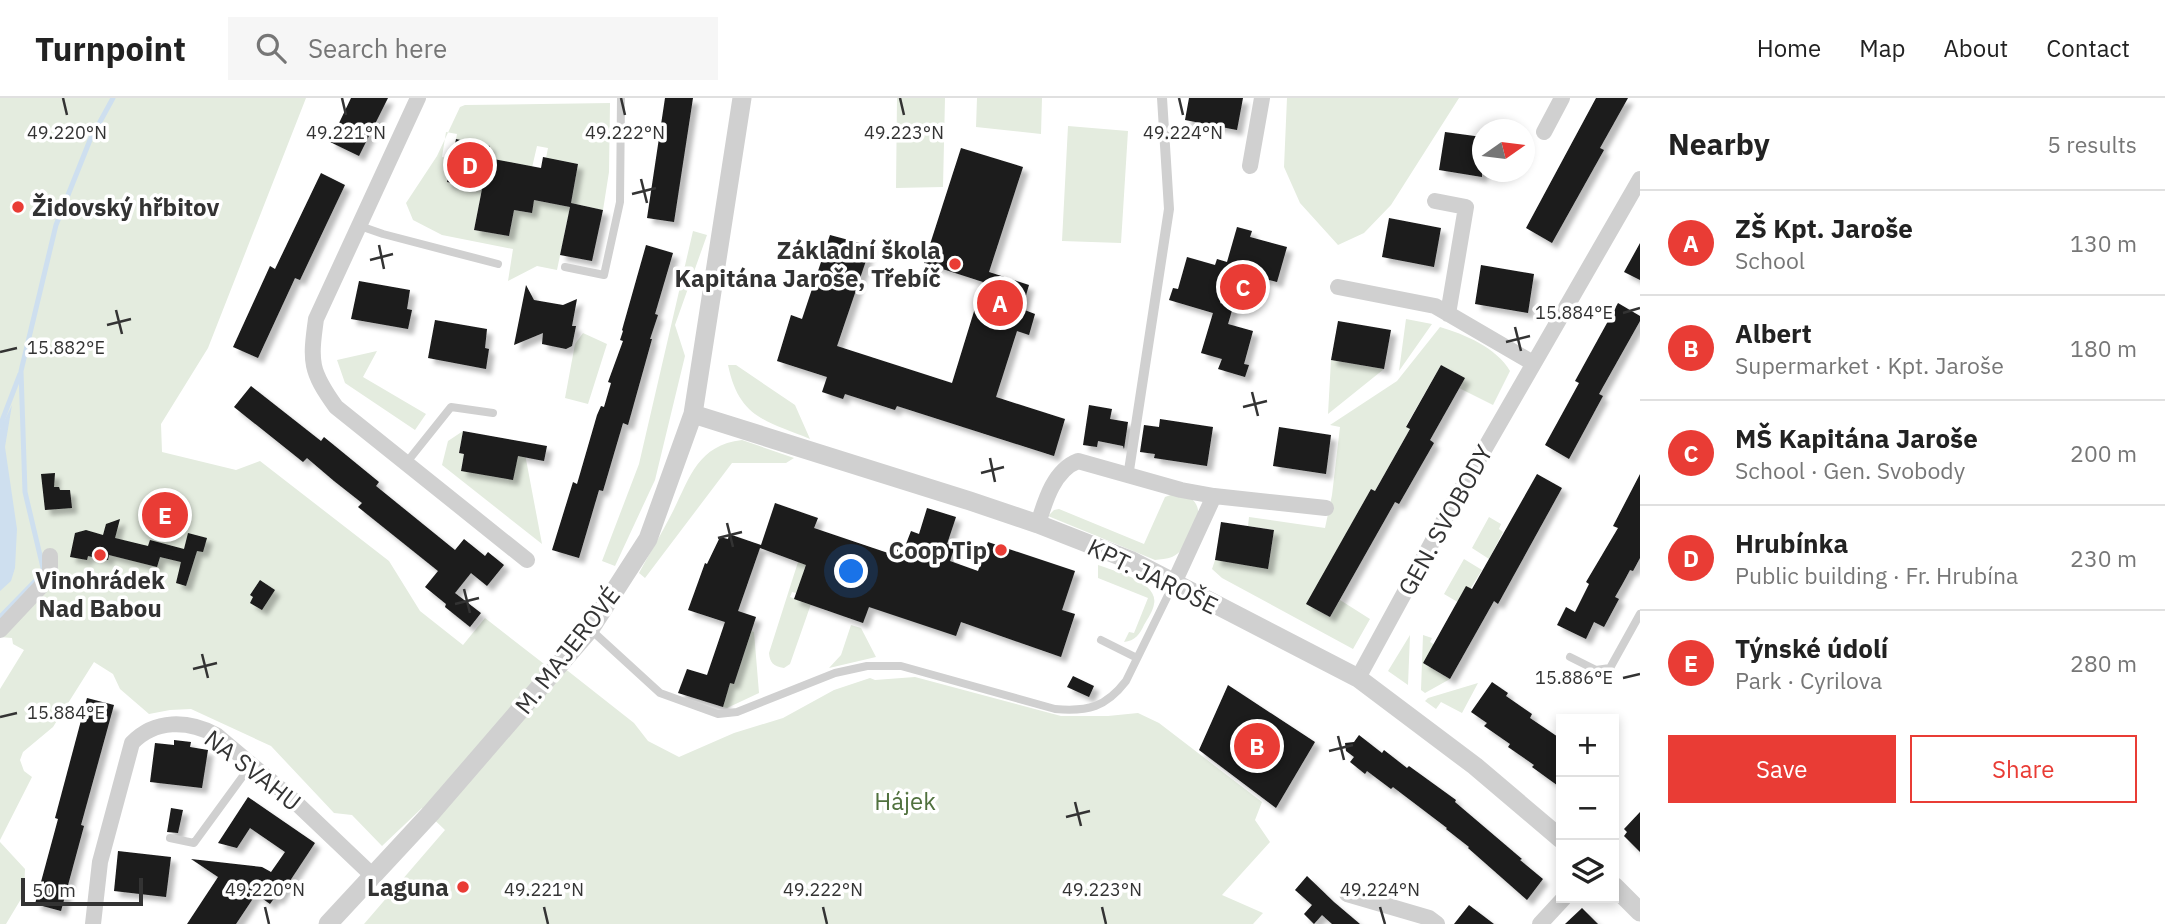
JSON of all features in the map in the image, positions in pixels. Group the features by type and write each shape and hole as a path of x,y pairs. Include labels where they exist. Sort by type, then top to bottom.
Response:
{"street":[{"path":"418,98 316,319 311,357 321,386 336,407 407,461 527,561"},
{"name":"M. MAJEROVÉ","path":"328,924 431,813 590,629 648,539 693,414 742,98"},
{"path":"1128,477 1169,209 1162,98"},
{"path":"1250,166 1262,98"},
{"path":"1544,132 1562,98"},
{"name":"GEN. SVOBODY","path":"1358,678 1454,502 1640,179"},
{"path":"1436,201 1466,207 1448,314"},
{"path":"1338,287 1436,306 1533,363"},
{"name":"KPT. JAROŠE","path":"693,414 1038,524 1130,561 1358,678 1475,766 1556,835"},
{"path":"1038,524 1058,477 1068,465 1078,461 1128,477 1214,496 1326,508"},
{"path":"1174,583 1214,496"},
{"path":"0,630 47,580 50,556"},
{"name":"NA SVAHU","path":"93,924 100,862 132,743 143,732 161,724 202,728 216,735 291,798 373,876"},
{"path":"1619,891 1640,912"},
{"path":"1347,894 1429,918 1437,924"},
{"path":"1540,924 1559,903"}],"lane":[{"path":"565,267 604,275 620,202 621,98"},
{"path":"360,226 498,264"},
{"path":"407,461 451,407 493,413"},
{"path":"590,629 660,693 718,714 737,712 835,673 886,664 1055,709 1089,708 1102,704 1126,681 1174,583"},
{"path":"1570,657 1596,670 1610,668 1640,614"},
{"path":"1101,640 1137,658"},
{"path":"170,838 194,843 251,765"}],"green space":[{"name":"Hájek","path":"0,98 306,98 208,348 161,424 162,452 236,470 260,461 389,561 420,611 463,645 485,618 548,667 554,660 634,723 648,741 679,757 734,733 783,718 834,690 870,678 875,680 915,677 1061,716 1138,713 1159,723 1262,802 1255,820 1270,842 1222,895 1263,913 1253,924 364,924 445,830 422,808 382,846 352,815 334,813 271,746 191,709 149,714 120,689 113,674 94,662 53,727 23,752 20,760 24,771 32,777 0,840 0,689 24,650 13,644 12,638 0,637"},
{"path":"897,98 945,98 943,187 896,188"},
{"path":"977,98 1042,98 1041,134 976,127"},
{"path":"1287,98 1459,98 1391,205 1364,233 1338,245 1300,203 1284,167"},
{"path":"610,103 609,172 603,210 571,203 578,164 546,158 548,148 537,146 531,172 483,185 490,146 456,139 457,134 448,132 460,107 465,105"},
{"path":"1068,126 1128,131 1121,243 1062,241"},
{"path":"445,139 442,157 452,159 447,182 482,189 474,230 509,236 514,210 531,213 534,200 570,207 557,270 537,266 508,281 513,249 442,235 413,220 406,203"},
{"path":"693,231 707,235 675,325 685,356 655,480 615,566 602,561 639,464"},
{"path":"1406,319 1432,324 1399,371"},
{"path":"1440,327 1488,349 1497,355 1510,371 1493,405 1459,388 1464,378 1441,365 1406,426 1410,429 1375,491 1371,489 1307,604 1330,617 1340,600 1370,619 1353,649 1222,578 1212,569 1215,560 1268,568 1274,530 1248,526 1249,517 1325,528 1340,427 1330,425 1397,381"},
{"path":"583,333 607,344 588,404 565,398 575,344"},
{"path":"377,351 363,377 426,414 415,430 345,383 337,360"},
{"path":"1331,360 1384,369 1328,414"},
{"path":"728,365 736,365 795,405 810,439 768,422 747,407 733,383"},
{"path":"463,431 459,453 464,454 461,470 518,452 525,454 542,544 442,465 448,441"},
{"path":"742,440 794,458 786,463 732,463 645,578 639,573 696,467 714,449"},
{"path":"1179,492 1193,500 1198,516 1185,545 1178,553 1168,558 1155,560 1048,516 1059,509 1144,544 1165,497"},
{"path":"1489,517 1501,524 1499,529 1503,532 1489,559 1472,548"},
{"path":"1464,559 1482,570 1461,604 1444,594"},
{"path":"798,562 808,565 796,593 792,592 790,597 811,604 790,664 784,668 773,664 769,653"},
{"path":"1098,565 1134,579 1150,589 1154,596 1150,614 1134,639 1124,642 1129,632 1134,633 1148,598 1098,578"},
{"path":"851,625 861,628 876,657 829,668 841,655"},
{"path":"751,631 754,632 759,693 727,708 723,707 724,681"},
{"path":"1410,635 1408,685 1388,671"},
{"path":"1423,635 1432,638 1430,642 1435,645 1423,663 1450,679 1425,693 1421,690"},
{"path":"1478,683 1462,713 1441,702 1436,709 1425,701 1428,698"},
{"path":"0,842 25,869 24,894 6,924 0,924"}],"water":[{"path":"12,405 5,447 17,529 15,568 11,581 0,591 0,429"}],"building":[{"path":"351,98 388,98 359,156 330,142"},
{"path":"665,98 693,98 674,222 647,218"},
{"path":"1189,98 1243,98 1237,130 1185,120"},
{"path":"1596,98 1628,98 1600,148 1604,150 1552,243 1526,228"},
{"path":"1445,132 1472,136 1472,175 1439,170"},
{"path":"456,139 490,146 488,158 541,168 543,157 578,164 571,203 603,210 592,261 560,255 570,207 534,200 532,213 514,210 509,236 474,230 482,189 447,182"},
{"path":"961,148 1023,167 989,272 1029,285 1022,309 1035,314 1029,335 1017,331 996,397 1065,419 1054,456 897,406 895,410 845,394 843,399 822,392 827,377 777,361 791,315 802,319 830,235 871,246 837,346 952,383 983,282 924,263"},
{"path":"321,173 345,185 300,280 295,278 258,358 233,347 270,266 275,269"},
{"path":"1389,218 1441,228 1434,267 1382,257"},
{"path":"1237,227 1252,231 1250,237 1287,247 1277,282 1229,272 1220,303 1233,307 1228,324 1253,331 1244,364 1249,365 1245,377 1218,369 1222,359 1201,353 1213,313 1169,300 1173,288 1178,289 1187,257 1215,265 1217,259 1227,262"},
{"path":"1640,243 1640,280 1624,272"},
{"path":"646,245 673,253 628,425 623,423 579,558 552,550 573,482 577,484 597,415 601,406 604,407 611,383 608,382 623,341 620,340 622,330"},
{"path":"1481,265 1534,274 1528,313 1475,304"},
{"path":"359,281 410,290 407,309 412,310 408,329 351,319"},
{"path":"526,285 534,300 563,305 577,299 572,326 576,326 572,346 566,349 542,344 543,333 514,345"},
{"path":"1618,303 1640,316 1640,321 1599,394 1603,396 1569,459 1545,445 1579,383 1575,381"},
{"path":"435,320 487,329 485,348 489,349 486,369 428,358"},
{"path":"1338,321 1391,330 1384,369 1331,360"},
{"path":"1441,365 1465,378 1430,440 1434,443 1399,504 1395,502 1330,617 1306,604 1371,489 1375,491 1410,429 1406,427"},
{"path":"251,386 321,441 324,437 379,482 376,486 455,550 464,539 485,556 488,552 504,565 487,586 471,573 455,593 481,613 470,627 425,587 438,571 358,507 362,503 307,458 303,462 234,407"},
{"path":"1089,405 1112,409 1110,419 1128,422 1124,449 1123,446 1098,441 1097,447 1083,445"},
{"path":"1160,419 1213,427 1207,466 1154,458 1155,454 1140,452 1144,425 1159,427"},
{"path":"1279,427 1331,435 1326,474 1273,466"},
{"path":"463,431 547,446 544,461 518,456 513,480 461,471 464,454 459,453"},
{"path":"55,473 54,487 70,490 72,508 45,510 41,474"},
{"path":"1537,474 1562,488 1498,604 1494,601 1450,679 1423,663 1466,586 1472,589"},
{"path":"1640,474 1640,558 1615,597 1619,599 1604,627 1594,622 1586,639 1557,625 1566,607 1575,612 1589,584 1586,582 1618,528 1613,526"},
{"path":"775,503 818,518 814,528 888,553 892,540 906,544 911,531 919,534 927,508 956,517 947,544 955,546 950,561 978,571 988,542 1075,571 1062,610 1075,614 1061,657 961,622 956,636 869,607 863,623 794,599 806,565 760,548 738,611 756,617 734,684 730,683 723,707 678,693 687,669 707,675 725,622 688,610 705,563 707,564 720,537 728,539 729,534 761,545"},
{"path":"120,519 115,538 148,546 150,540 184,549 188,533 207,538 203,552 197,551 186,586 176,583 181,562 160,557 157,567 109,555 108,560 88,556 87,560 70,557 75,533 86,530 103,535 106,524"},
{"path":"1221,522 1274,530 1268,569 1215,560"},
{"path":"260,580 275,590 262,610 250,603 253,597 250,595"},
{"path":"1073,676 1094,686 1089,697 1067,687"},
{"path":"1492,682 1508,693 1506,696 1532,714 1530,718 1556,736 1556,784 1508,747 1510,744 1484,726 1487,723 1471,712"},
{"path":"1228,685 1315,742 1276,808 1199,750"},
{"path":"87,698 114,705 61,911 35,904"},
{"path":"1359,735 1382,753 1384,750 1456,800 1455,802 1543,879 1527,900 1447,828 1393,787 1391,789 1367,771 1365,774 1350,762 1354,757 1346,751 1345,743 1354,742"},
{"path":"174,740 191,742 190,747 208,750 202,788 150,782 155,743 174,745"},
{"path":"248,797 315,843 278,899 275,897 270,904 256,894 236,924 187,924 218,877 191,859 262,867 271,872 285,852 250,828 237,848 218,843"},
{"path":"171,808 183,810 178,833 167,832"},
{"path":"1640,812 1640,852 1624,836 1627,832 1624,829"},
{"path":"118,851 171,857 166,897 114,891"},
{"path":"1307,876 1360,924 1332,924 1322,915 1314,924 1304,914 1312,905 1295,890"},
{"path":"1469,905 1494,924 1454,924"},
{"path":"1582,908 1598,924 1565,924"}],"waterway":[{"path":"0,617 44,572 25,492 21,371 56,225 90,140 113,98"},
{"path":"0,426 20,374"}],"place":[{"name":"Hrubínka","path":"470,165"},
{"name":"Židovský hřbitov","path":"18,207"},
{"name":"Základní škola Kapitána Jaroše, Třebíč","path":"955,264"},
{"name":"MŠ Kapitána Jaroše","path":"1243,287"},
{"name":"ZŠ Kpt. Jaroše","path":"1000,303"},
{"name":"Týnské údolí","path":"165,515"},
{"name":"Coop Tip","path":"1001,550"},
{"name":"Vinohrádek Nad Babou","path":"100,555"},
{"name":"Albert","path":"1257,746"},
{"name":"Laguna","path":"463,887"}]}
